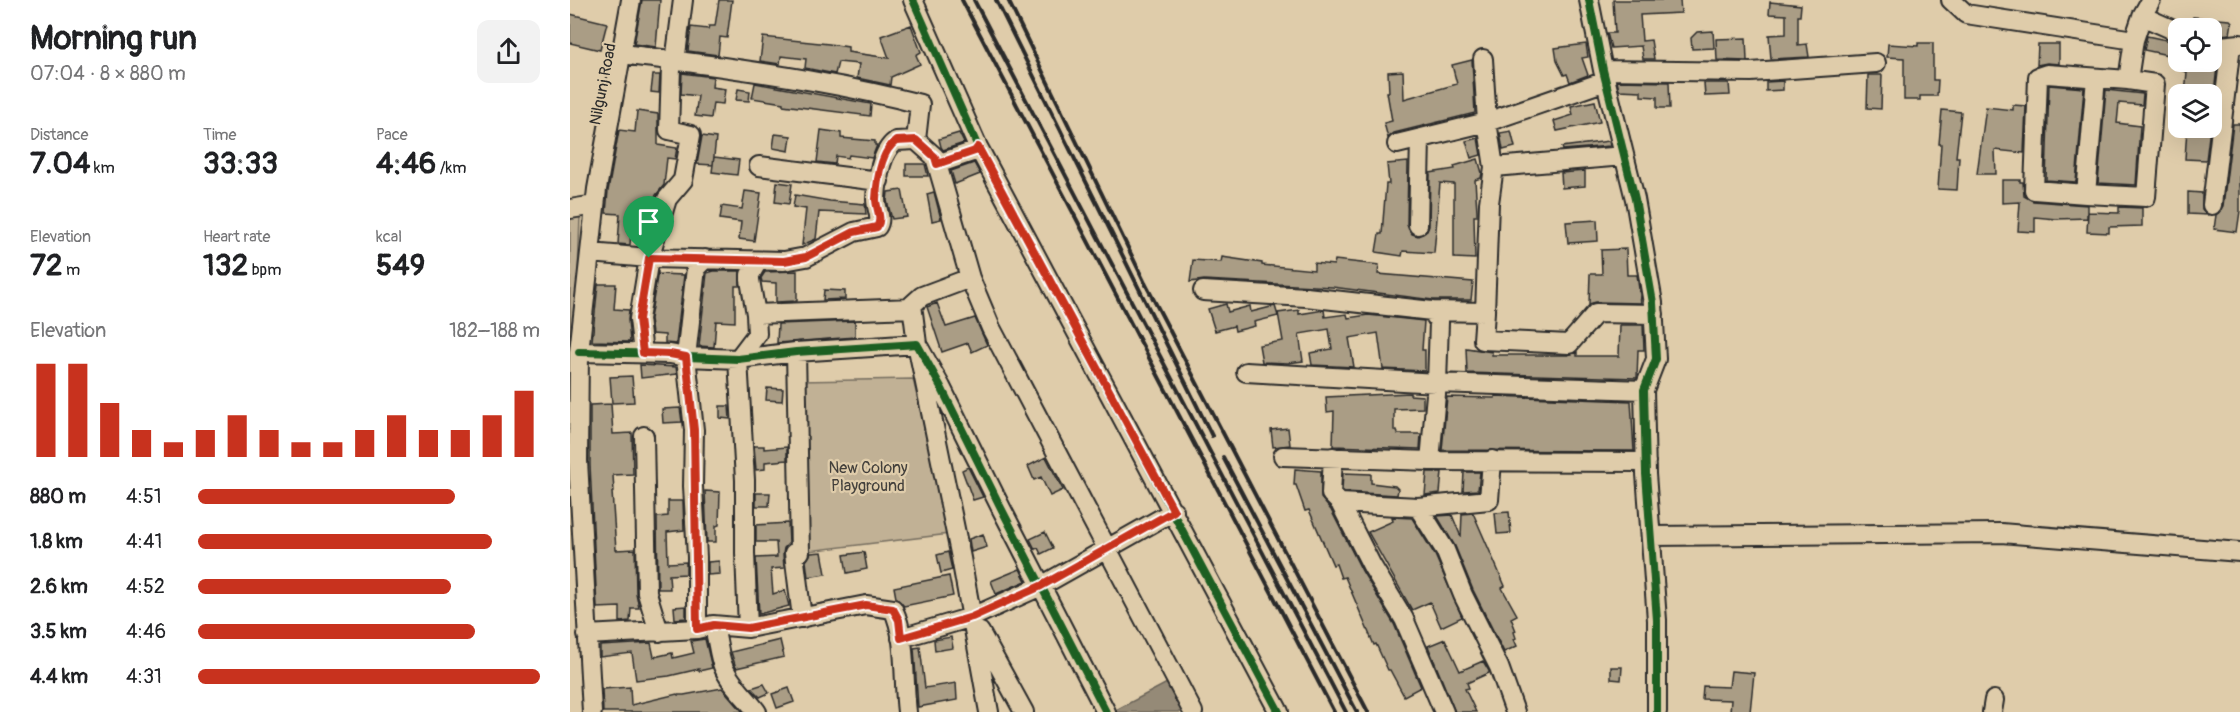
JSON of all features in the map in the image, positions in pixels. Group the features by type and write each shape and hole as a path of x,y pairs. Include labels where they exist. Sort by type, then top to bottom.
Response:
{"street":[{"name":"Nilgunj Road","path":"592,712 578,461 579,352 595,205 631,0"},
{"path":"643,353 639,319 649,258 666,199 683,180 691,135 669,130 671,68 675,62 683,0"},
{"path":"913,0 978,147 1174,511 1279,712"},
{"path":"1589,0 1604,75 1635,199 1653,315 1656,359 1644,390 1646,462 1657,620 1658,712"},
{"path":"1951,0 1966,14 2134,40"},
{"path":"2128,80 2134,40 2146,8 2168,24"},
{"path":"2212,205 2236,44"},
{"path":"622,54 706,64 861,89 920,104 916,140"},
{"path":"1483,59 1487,122 1494,167 1489,203 1483,340 1569,344 1596,313 1653,315"},
{"path":"1397,144 1487,122 1604,75 1751,72 1876,63"},
{"path":"2047,74 2128,80 2155,84 2146,197 2034,190 2038,77 2047,74"},
{"path":"2086,194 2096,78"},
{"path":"1418,225 1420,139"},
{"path":"590,253 649,258 758,261 784,261 806,257 854,232 877,227 880,220 876,201 881,168 891,145 896,141 916,140 935,157 970,278 991,328 1193,712"},
{"path":"937,164 975,151 978,147"},
{"path":"1494,167 1624,156"},
{"path":"759,166 879,181"},
{"path":"570,209 595,205"},
{"path":"705,260 696,268 686,357 694,430 705,627 719,640 718,650 724,669 757,712"},
{"path":"748,628 745,480 738,359 757,334 750,280 752,269 758,261"},
{"path":"970,278 916,300 912,308 917,344 989,712"},
{"path":"1203,291 1306,297 1432,311 1485,312"},
{"path":"756,314 912,308"},
{"path":"1430,461 1437,383 1439,322 1432,311"},
{"path":"579,352 670,354 686,357 738,359 796,352 917,344"},
{"path":"917,344 1106,712"},
{"path":"796,352 800,552 794,553 802,618"},
{"path":"1246,372 1437,383 1644,390"},
{"path":"644,436 646,593 659,632"},
{"path":"1283,456 1430,461 1646,462"},
{"path":"1333,457 1331,494 1340,503 1372,566 1404,619 1444,712"},
{"path":"1340,503 1418,507 1489,500 1492,460"},
{"path":"1418,507 1445,550 1463,595 1499,667 1515,712"},
{"path":"901,638 972,617 1041,586 1174,511"},
{"path":"1651,536 2001,533 2240,552"},
{"path":"587,635 659,632 705,627 748,628 866,605 893,609 899,620 907,712"},
{"path":"972,617 1024,712"}],"green space":[{"path":"580,216 570,500 570,217"},
{"name":"New Colony Playground","path":"913,379 949,534 800,552 801,381"}],"shaded area":[{"path":"1167,683 1182,712 1114,712 1114,711"}],"building":[{"path":"642,0 660,0 656,47 634,44"},
{"path":"719,0 732,0 727,38 720,37 718,55 688,51 691,27 708,29 709,26 715,26"},
{"path":"1613,0 1680,0 1681,13 1640,15 1642,41 1651,40 1654,59 1643,59 1641,46 1611,48 1607,33 1615,33"},
{"path":"1770,2 1801,5 1800,16 1798,16 1798,45 1807,44 1809,57 1771,59 1769,35 1786,34 1786,15 1769,14"},
{"path":"570,14 607,23 600,50 570,43"},
{"path":"2222,19 2232,22 2230,34 2222,35"},
{"path":"911,25 921,52 916,55 920,64 891,77 890,85 857,78 859,64 838,62 835,74 805,68 806,59 781,56 780,64 760,61 763,37 848,47 848,52 889,58 881,36"},
{"path":"1713,31 1714,48 1692,49 1691,38 1697,32"},
{"path":"2147,36 2168,40 2168,55 2144,50"},
{"path":"1746,38 1747,61 1717,60 1716,39"},
{"path":"1918,43 1933,43 1933,80 1938,80 1937,96 1920,96 1920,100 1904,100 1904,58 1887,57 1888,44 1918,46"},
{"path":"1586,44 1588,57 1582,58 1588,75 1570,82 1557,61 1555,48"},
{"path":"2038,44 2059,44 2059,64 2037,65"},
{"path":"1472,60 1475,113 1394,133 1388,138 1384,123 1392,121 1387,92 1389,92 1388,72 1403,71 1404,99 1457,84 1452,65"},
{"path":"2187,72 2216,72 2215,84 2186,84"},
{"path":"682,73 713,77 712,87 725,89 723,104 713,103 711,118 695,116 698,96 681,94"},
{"path":"653,75 660,75 659,93 651,92"},
{"path":"1868,75 1882,75 1881,109 1867,108"},
{"path":"1617,81 1669,82 1670,108 1657,108 1657,97 1641,96 1641,91 1619,90"},
{"path":"1783,81 1783,90 1766,91 1766,82"},
{"path":"755,83 871,104 870,116 783,105 783,103 752,98"},
{"path":"1704,83 1729,83 1730,95 1705,96"},
{"path":"2049,85 2084,88 2076,182 2046,180"},
{"path":"738,89 750,91 749,101 736,100"},
{"path":"2106,90 2143,94 2142,105 2119,103 2117,123 2140,126 2136,185 2098,183"},
{"path":"1595,101 1600,122 1557,131 1554,121 1573,115 1571,106"},
{"path":"2013,105 2026,106 2024,153 1995,150 1996,174 1977,174 1986,107 2013,110"},
{"path":"1942,110 1961,112 1956,157 1959,157 1957,190 1938,189"},
{"path":"637,111 658,114 658,145 677,148 675,159 667,158 664,185 656,195 649,220 632,218 630,245 618,244 620,214 606,213 608,191 619,130 635,132"},
{"path":"2233,124 2240,124 2240,211 2237,232 2214,229 2216,215 2223,206"},
{"path":"821,130 841,133 841,138 875,141 877,145 872,158 849,155 848,158 836,156 835,164 817,162"},
{"path":"1511,131 1515,147 1503,150 1500,133"},
{"path":"959,133 964,143 943,150 939,139"},
{"path":"775,134 791,136 789,151 773,148"},
{"path":"702,136 716,138 713,165 697,164"},
{"path":"1478,138 1481,155 1471,158 1466,141"},
{"path":"2186,138 2209,138 2206,160 2185,159"},
{"path":"1609,141 1610,146 1563,150 1562,147"},
{"path":"714,157 739,160 737,175 712,172"},
{"path":"1478,159 1482,173 1481,178 1475,180 1477,216 1474,216 1475,259 1454,258 1454,184 1440,183 1434,253 1403,251 1402,256 1376,252 1379,234 1382,234 1386,184 1389,184 1387,164 1408,162 1407,225 1412,234 1418,236 1427,231 1429,226 1430,173 1455,169 1454,166"},
{"path":"974,163 980,174 955,184 951,171"},
{"path":"906,164 925,164 928,176 906,176"},
{"path":"1585,171 1585,186 1562,188 1561,173"},
{"path":"2002,180 2023,182 2024,196 2033,201 2087,205 2087,218 2035,217 2035,232 2018,231 2020,202 2002,203"},
{"path":"777,182 792,184 789,204 775,202"},
{"path":"902,190 907,217 892,219 887,201 888,192"},
{"path":"745,191 761,193 754,241 739,239 741,222 720,219 722,206 742,209"},
{"path":"934,192 941,219 932,221 927,194"},
{"path":"2188,192 2202,193 2202,209 2207,215 2188,214"},
{"path":"795,195 865,204 866,214 819,212 816,239 802,245 806,209 793,207"},
{"path":"2119,207 2142,208 2142,226 2109,227 2109,233 2087,232 2088,212 2119,213"},
{"path":"1597,220 1598,241 1568,243 1566,222"},
{"path":"1626,249 1627,275 1637,275 1641,303 1596,302 1589,304 1590,274 1602,274 1601,250"},
{"path":"1222,257 1262,263 1262,265 1314,270 1314,263 1334,265 1335,260 1379,265 1378,274 1473,282 1471,300 1433,300 1332,287 1204,280 1190,282 1193,260 1221,262"},
{"path":"658,271 658,274 684,275 676,344 665,343 665,335 652,334 650,319"},
{"path":"740,271 740,286 735,286 735,322 716,321 714,347 699,346 707,273"},
{"path":"797,271 797,301 776,302 776,283 762,282 761,278 765,272"},
{"path":"598,284 616,284 614,309 629,310 630,342 592,341"},
{"path":"824,290 845,291 845,299 823,300"},
{"path":"937,303 946,327 975,318 987,345 972,352 968,343 942,352 927,307"},
{"path":"1226,304 1228,312 1250,306 1251,312 1275,306 1278,316 1254,322 1255,326 1235,331 1234,326 1215,331 1208,309"},
{"path":"1299,310 1299,314 1324,310 1325,317 1347,314 1348,318 1368,315 1424,321 1422,350 1425,350 1425,371 1383,369 1378,333 1349,338 1354,367 1312,365 1310,353 1332,349 1329,329 1299,334 1303,361 1262,362 1259,345 1283,341 1278,313"},
{"path":"855,321 855,337 777,343 778,324"},
{"path":"1620,325 1643,325 1644,350 1638,350 1637,378 1467,373 1466,348 1492,352 1492,355 1568,355 1577,352 1577,356 1619,356"},
{"path":"640,365 676,367 677,374 641,378"},
{"path":"632,376 634,402 612,403 610,377"},
{"path":"767,388 783,389 782,401 766,400"},
{"path":"1410,393 1410,395 1423,396 1423,408 1394,409 1394,430 1397,430 1398,434 1421,434 1420,449 1333,446 1334,411 1327,412 1326,397"},
{"path":"1495,396 1631,401 1634,451 1442,450 1447,397 1495,398"},
{"path":"611,404 613,434 632,433 633,474 613,475 614,492 612,492 616,550 635,549 636,593 639,608 631,608 630,621 620,622 620,607 597,608 590,465 590,405"},
{"path":"720,406 729,406 730,419 720,418"},
{"path":"680,408 682,422 663,423 662,409"},
{"path":"1288,428 1290,445 1273,447 1271,430"},
{"path":"754,446 764,446 764,449 787,447 787,460 765,462 765,469 756,470"},
{"path":"1046,457 1063,490 1050,496 1041,477 1034,480 1028,466"},
{"path":"968,467 983,497 973,500 962,470"},
{"path":"1295,469 1321,471 1321,498 1331,510 1362,571 1394,624 1421,687 1404,696 1376,644 1374,645 1345,577 1341,578 1336,564 1333,565 1309,510 1305,511 1296,485 1294,485"},
{"path":"1427,472 1442,472 1440,493 1425,495"},
{"path":"1464,472 1480,472 1478,490 1463,491"},
{"path":"1343,473 1371,474 1371,483 1395,486 1398,489 1397,495 1345,492 1342,490"},
{"path":"705,491 720,492 716,542 707,542"},
{"path":"756,493 770,493 769,506 756,506"},
{"path":"668,501 683,501 684,530 667,532 668,563 686,562 686,574 669,575 670,589 658,589 657,517 668,516"},
{"path":"1509,512 1511,533 1497,534 1495,513"},
{"path":"1473,513 1505,586 1502,588 1517,615 1511,618 1516,631 1514,639 1517,646 1504,652 1473,590 1455,546 1437,516 1452,515 1461,537 1462,514"},
{"path":"1392,517 1412,518 1435,555 1462,617 1441,627 1430,602 1412,610 1368,532 1393,521"},
{"path":"788,523 789,543 784,548 784,568 771,569 773,594 785,590 789,606 759,614 756,558 777,557 776,542 756,542 756,525"},
{"path":"1045,532 1053,548 1041,554 1038,548 1035,549 1030,539"},
{"path":"983,534 987,547 971,552 969,539"},
{"path":"822,552 826,574 808,577 806,561 811,553"},
{"path":"864,552 867,569 847,573 844,555"},
{"path":"948,552 952,570 941,573 937,555"},
{"path":"719,561 720,574 708,575 708,562"},
{"path":"1020,569 1026,581 996,594 991,581"},
{"path":"949,576 953,596 904,606 896,598 894,587"},
{"path":"686,606 686,618 675,619 674,607"},
{"path":"951,637 953,648 935,651 934,640"},
{"path":"705,639 712,668 699,671 699,669 636,680 632,653 600,657 600,646 651,643 654,657 672,653 673,658 694,653 691,641"},
{"path":"1445,639 1460,671 1483,661 1489,671 1467,683 1469,688 1465,689 1476,712 1455,712 1428,646"},
{"path":"780,640 784,657 736,668 731,652"},
{"path":"920,647 925,688 956,683 957,700 918,707 914,648"},
{"path":"1611,667 1622,667 1621,680 1611,679"},
{"path":"1731,671 1754,673 1750,712 1730,712 1731,700 1702,699 1703,686 1729,687"},
{"path":"764,684 769,693 760,697 751,688"},
{"path":"630,687 631,705 677,694 684,695 722,688 743,712 603,712 602,689"},
{"path":"789,688 794,702 777,708 772,694"}],"railway":[{"path":"962,0 1334,712"},
{"path":"974,0 1346,712"},
{"path":"996,0 1212,436"},
{"path":"1008,0 1145,283 1368,712"},
{"path":"1223,457 1357,712"}],"cycle path":[{"path":"913,0 978,147 1279,712"},
{"path":"1589,0 1603,70 1635,199 1653,303 1656,359 1644,390 1646,474 1657,620 1657,712"},
{"path":"579,352 670,354 686,357 738,359 796,352 917,344 1106,712"}],"route":[{"path":"916,140 935,157 937,164 975,151 978,147 1174,511 1041,586 972,617 901,638 899,620 893,609 866,605 748,628 714,625 697,629 697,557 693,486 694,430 686,357 643,353 639,319 649,258 784,261 806,257 854,232 877,227 880,220 876,201 881,168 886,151 896,141 916,140"}]}
